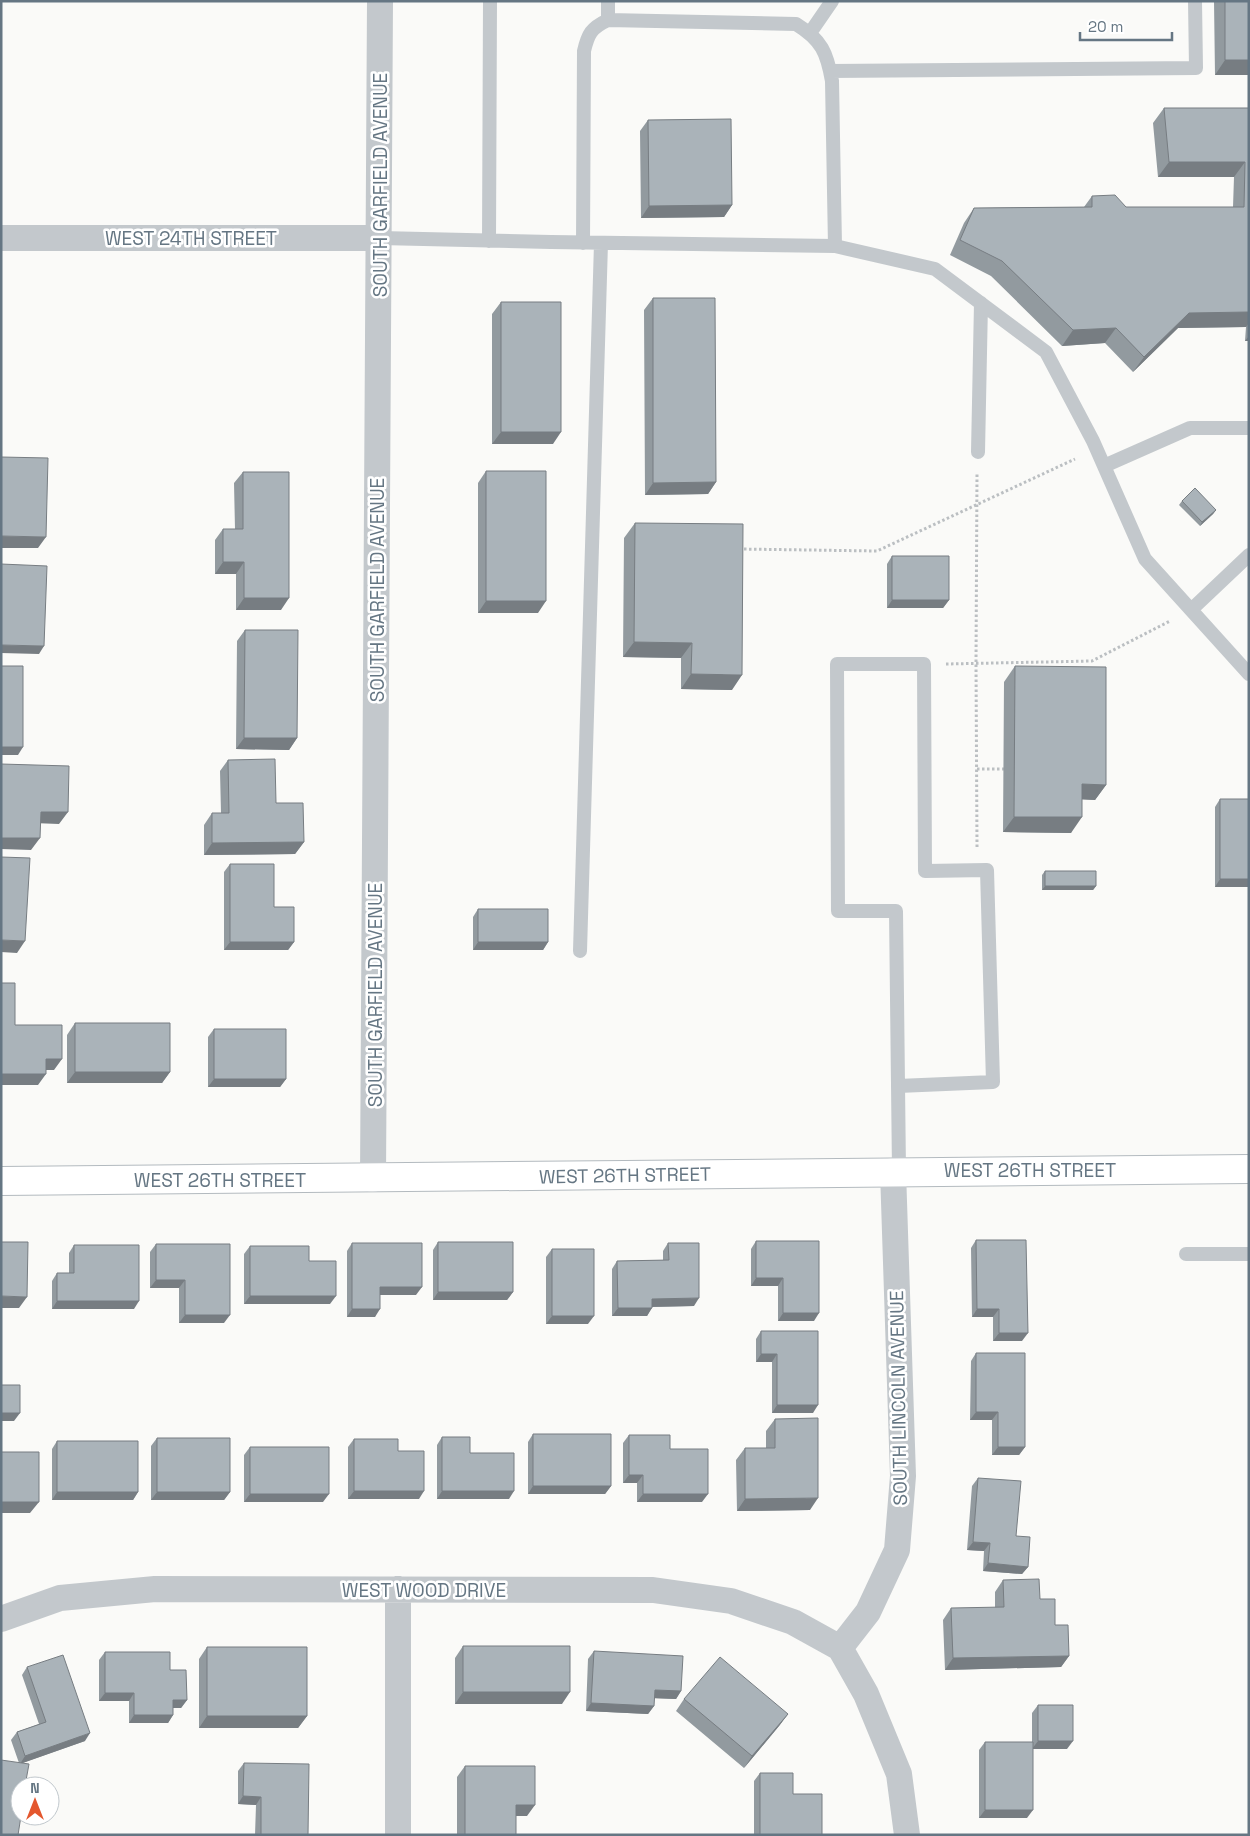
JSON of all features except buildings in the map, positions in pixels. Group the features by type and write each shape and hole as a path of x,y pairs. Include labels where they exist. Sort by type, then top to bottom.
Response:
{"main road":[{"name":"WEST 26TH STREET","path":"1,1181 374,1179 896,1171 1249,1169"}],"street":[{"name":"SOUTH GARFIELD AVENUE","path":"374,1179 380,1"},
{"name":"WEST 24TH STREET","path":"1,238 380,238"},
{"name":"SOUTH LINCOLN AVENUE","path":"840,1648 868,1612 897,1550 903,1476 896,1171"},
{"name":"WEST WOOD DRIVE","path":"1,1619 60,1598 155,1589 653,1590 731,1601 793,1622 840,1648"},
{"path":"398,1589 398,1835"},
{"path":"840,1648 866,1694 899,1774 907,1835"}],"lane":[{"path":"489,241 490,1"},
{"path":"608,1 608,20"},
{"path":"810,33 832,1"},
{"path":"830,71 1196,68 1195,1"},
{"path":"583,243 584,51 587,37 596,26 608,20 796,24 810,33 822,46 829,62 832,82 835,246"},
{"path":"380,238 835,246 935,269 1046,352 1096,449 1145,559 1249,674"},
{"path":"580,951 601,243"},
{"path":"978,452 980,303"},
{"path":"1104,466 1190,428 1249,428"},
{"path":"1191,610 1249,555"},
{"path":"896,1171 898,1086 896,911 838,911 837,664 924,664 925,871 987,870 993,1082 898,1086"},
{"path":"1186,1254 1249,1254"}],"path":[{"path":"733,548 877,551 1096,449"},
{"path":"978,452 976,663 978,870"},
{"path":"924,664 1092,660 1191,610"},
{"path":"977,769 1004,769"}]}
